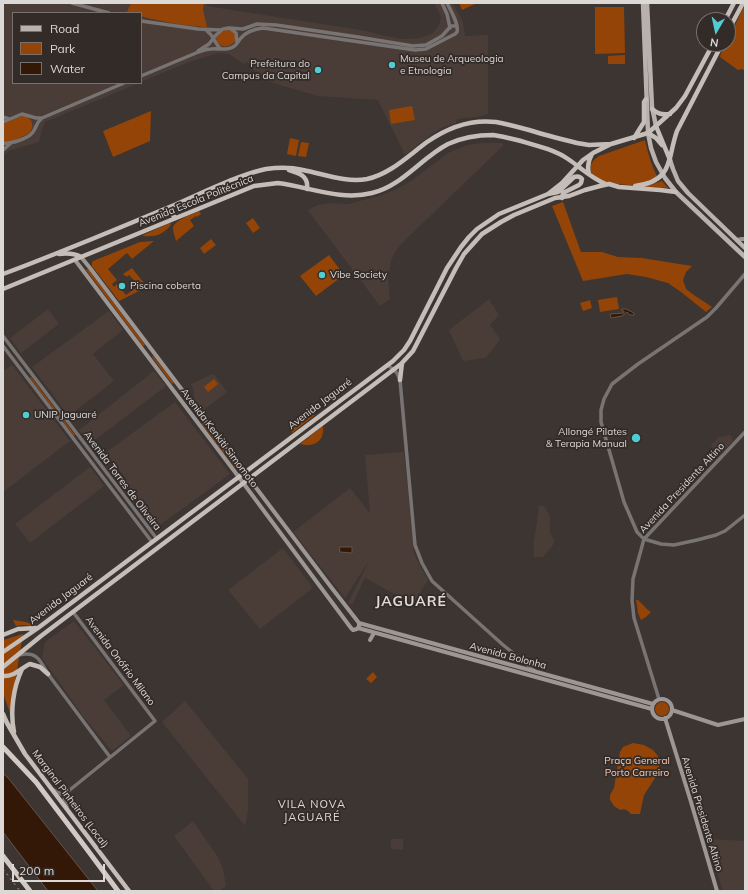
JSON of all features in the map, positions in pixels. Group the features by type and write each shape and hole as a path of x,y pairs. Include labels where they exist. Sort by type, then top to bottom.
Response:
{"highway":[{"path":"729,12 734,3"},
{"path":"736,16 743,3"},
{"name":"Avenida Escola Politécnica","path":"3,274 172,206 208,189 267,169 301,169 354,180 372,178 396,165 435,136 444,131 465,124 479,122 502,123 583,144 611,144 634,138 648,133 680,103 709,52"},
{"path":"662,174 668,167 677,131 718,52"},
{"path":"634,138 643,124 644,102 646,99"},
{"path":"652,109 658,114 670,114"},
{"path":"656,126 670,160"},
{"path":"648,133 656,138 665,149"},
{"name":"Avenida Escola Politécnica","path":"3,290 254,186 278,183 346,196 360,196 374,193 394,184 448,145 464,139 494,136 540,146 562,155 596,179 609,184 638,186 653,180 662,174"},
{"name":"Avenida Jaguaré","path":"3,652 38,628 388,365 400,354 410,341 447,268 469,237 499,214 548,194 562,183 583,160 611,144"},
{"path":"589,174 589,160 593,153"},
{"path":"280,168 303,176 307,180 307,189"},
{"path":"548,194 558,192 574,177 580,177 582,179 581,183 563,193 562,198"},
{"path":"609,184 619,187 676,192"},
{"name":"Avenida Jaguaré","path":"4,667 17,655 73,612 402,363 413,351 458,263 482,234 508,218 555,198 562,198 609,184"},
{"path":"172,206 172,214 176,218"},
{"path":"53,254 69,253 81,257"},
{"path":"400,380 402,363"},
{"path":"3,635 18,629 38,628"},
{"path":"3,676 10,676 33,664 40,667 48,674"},
{"path":"16,737 12,722 12,715 16,686 22,669"},
{"name":"Marginal Pinheiros (Local)","path":"3,714 25,754 129,891"},
{"path":"3,747 36,782 118,891"},
{"path":"3,856 30,891"}],"main road":[{"path":"643,3 646,99 648,133 651,148 662,174 676,192 745,257"},
{"path":"647,3 652,109 656,126"},
{"path":"670,160 678,181 688,194 741,242 745,248"},
{"path":"732,245 741,242 742,239 745,239"},
{"name":"Avenida Kenkiti Simomoto","path":"81,257 358,624"},
{"name":"Avenida Kenkiti Simomoto","path":"75,260 350,625"},
{"path":"125,325 130,321"},
{"path":"197,421 202,417"},
{"path":"305,566 311,561"},
{"path":"352,621 358,624 356,630 352,629 350,623 352,621"},
{"name":"Avenida Bolonha","path":"358,624 653,704"},
{"name":"Avenida Bolonha","path":"358,624 374,633 652,709"},
{"path":"370,640 374,633"},
{"path":"659,699 665,699 672,706 672,710 665,718 656,716 652,709 653,704 659,699"},
{"path":"672,710 718,725 745,719"},
{"name":"Avenida Presidente Altino","path":"665,718 717,891"}],"street":[{"path":"72,3 105,12"},
{"path":"442,3 447,14 451,33 455,34"},
{"path":"142,76 196,53 210,49 231,48 237,44 240,38 251,30 263,28 420,50 431,47 455,34 458,30 447,3"},
{"path":"142,21 206,30 221,30 230,28 242,29 254,25 264,24 413,46 426,45 442,36 453,25 458,27"},
{"path":"230,28 236,33 237,44"},
{"path":"206,30 214,38 216,45 221,49"},
{"path":"196,53 204,46 209,44 221,30"},
{"path":"352,36 354,41"},
{"path":"354,41 358,37"},
{"path":"3,150 11,143 28,136 35,128 37,122 42,118 122,84"},
{"path":"3,122 22,114 30,117 42,118"},
{"path":"3,117 9,119"},
{"path":"30,117 34,122 35,128"},
{"path":"3,143 11,143"},
{"path":"745,274 707,317 638,364 612,384 604,399 601,422 624,502 635,528 644,539 661,544 674,545 697,540 725,531 745,515"},
{"name":"Avenida Torres de Oliveira","path":"3,336 157,539"},
{"name":"Avenida Torres de Oliveira","path":"3,346 152,542"},
{"path":"388,365 394,370 400,380 415,545 422,564 432,580 444,592 536,672"},
{"name":"Avenida Presidente Altino","path":"659,699 634,618 632,600 633,579 644,539 745,432"},
{"path":"75,442 80,438"},
{"path":"91,462 96,459"},
{"path":"107,483 112,480"},
{"name":"Avenida Onófrio Milano","path":"73,612 155,721 110,757"},
{"path":"17,655 26,653 34,655 42,663 48,674 110,757 66,793 64,800 67,809"},
{"path":"53,790 59,793 66,793"}],"shaded area":[{"path":"3,3 207,3 207,6 367,31 402,39 419,38 432,34 439,25 441,17 434,3 453,3 463,22 465,36 488,35 488,114 477,117 457,119 456,123 441,128 405,155 378,100 318,96 273,83 257,74 247,62 244,64 229,54 218,53 189,62 142,82 142,12 12,12 12,84 137,84 45,122 39,142 8,151 3,156"},
{"path":"481,143 501,143 503,146 402,243 395,252 391,261 388,278 390,299 380,306 308,210 318,205 332,203 348,204 376,197 397,189 411,181 448,153 468,145"},
{"path":"489,299 499,315 490,325 500,340 486,358 463,361 449,330"},
{"path":"48,309 59,324 21,353 10,338"},
{"path":"109,311 123,330 93,354 114,381 69,416 32,367"},
{"name":"UNIP Jaguaré","path":"12,365 70,441 3,492 3,371"},
{"path":"154,371 166,386 90,444 79,430"},
{"path":"214,374 227,392 202,411 193,399 194,392 191,384"},
{"path":"175,402 230,474 156,528 123,484 127,480 105,453"},
{"path":"731,435 733,441 715,460 711,445 719,437"},
{"path":"404,452 414,554 428,580 413,604 365,578 352,605 348,603 369,561 345,598 293,532 350,488 370,513 365,455"},
{"path":"90,467 104,486 30,543 15,524"},
{"path":"539,506 544,506 548,512 550,517 550,532 554,540 553,545 543,557 534,557 534,542"},
{"path":"283,548 313,588 260,629 228,590"},
{"path":"74,621 124,685 104,700 131,736 112,751 83,716 42,658 45,642"},
{"path":"185,701 248,779 248,811 245,826 162,722"},
{"path":"193,821 218,857 223,869 226,886 219,891 214,891 174,836"},
{"path":"391,839 403,839 403,850 391,849"},
{"path":"710,839 745,841 745,891 723,891 708,841"}],"green space":[{"path":"131,3 204,3 203,10 207,27 165,22 142,16 142,12 127,12"},
{"path":"459,3 477,3 462,10"},
{"path":"745,4 745,71 742,69 738,70 720,57 722,52 736,52 736,23"},
{"path":"595,7 624,7 625,53 595,54"},
{"path":"226,30 234,32 236,40 230,45 221,46 216,37 221,32"},
{"path":"625,55 625,64 608,64 608,56"},
{"path":"412,106 415,120 391,124 389,110"},
{"path":"151,111 150,141 113,157 103,131"},
{"path":"22,116 30,119 32,123 32,129 30,132 9,142 3,141 3,124"},
{"path":"290,138 299,140 296,156 287,154"},
{"path":"645,140 657,176 644,182 631,185 612,183 598,179 593,175 591,165 599,156"},
{"path":"301,142 309,143 306,157 298,156"},
{"path":"662,181 668,188 641,187 653,184"},
{"path":"563,202 581,252 602,252 618,257 642,258 692,266 686,272 683,280 686,289 712,307 706,312 668,283 646,277 627,274 583,281 552,206"},
{"path":"199,211 201,214 190,220 194,226 176,241 173,230 174,225 180,220"},
{"path":"253,218 260,228 253,233 246,223"},
{"path":"170,223 170,226 164,232 155,236 143,236 143,235"},
{"path":"211,239 216,245 204,254 200,248"},
{"path":"154,241 132,259 127,253 108,269 117,280 112,284 114,287 117,284 126,295 137,287 132,283 135,281 129,275 127,277 123,274 132,268 147,287 119,301 92,266 92,262 140,242"},
{"name":"Vibe Society","path":"329,255 344,275 316,296 300,276"},
{"path":"88,269 145,345 143,346 86,270"},
{"path":"617,297 619,309 600,312 598,300"},
{"path":"590,300 592,308 583,311 580,303"},
{"path":"153,356 174,383 172,384 152,357"},
{"path":"31,377 75,435 74,436 30,378"},
{"path":"214,379 218,384 208,392 204,387"},
{"path":"305,413 315,415 292,433 294,420 298,416"},
{"path":"204,423 237,468 236,469 202,424"},
{"path":"323,426 322,436 318,442 310,445 300,444"},
{"path":"636,600 638,600 651,612 641,620 638,613"},
{"path":"13,620 26,622 34,625 16,626"},
{"path":"23,634 10,713 3,693 3,640"},
{"path":"373,672 377,677 371,683 366,679"},
{"path":"659,702 665,702 669,706 669,712 665,716 659,716 655,712 655,706"},
{"name":"Praça General Porto Carreiro","path":"633,743 644,745 653,750 658,756 659,766 657,775 644,795 640,814 631,814 626,810 620,810 614,806 610,800 610,795 614,788 620,752 623,747"}],"water":[{"path":"622,309 626,309 634,313 634,315 630,315 627,312 622,316 611,318 610,314 624,313"},
{"path":"340,547 352,547 352,553 340,552"},
{"path":"3,773 98,891 48,891 3,832"}],"railway":[{"path":"3,869 20,891"}],"place":[{"name":"Museu de Arqueologia e Etnologia","path":"392,65"},
{"name":"Prefeitura do Campus da Capital","path":"318,70"},
{"name":"Vibe Society","path":"322,275"},
{"name":"Piscina coberta","path":"122,286"},
{"name":"UNIP Jaguaré","path":"26,415"},
{"name":"Allongé Pilates & Terapia Manual","path":"636,438"}],"district":[{"name":"JAGUARÉ","path":"411,602"},
{"name":"VILA NOVA JAGUARÉ","path":"312,811"}]}
